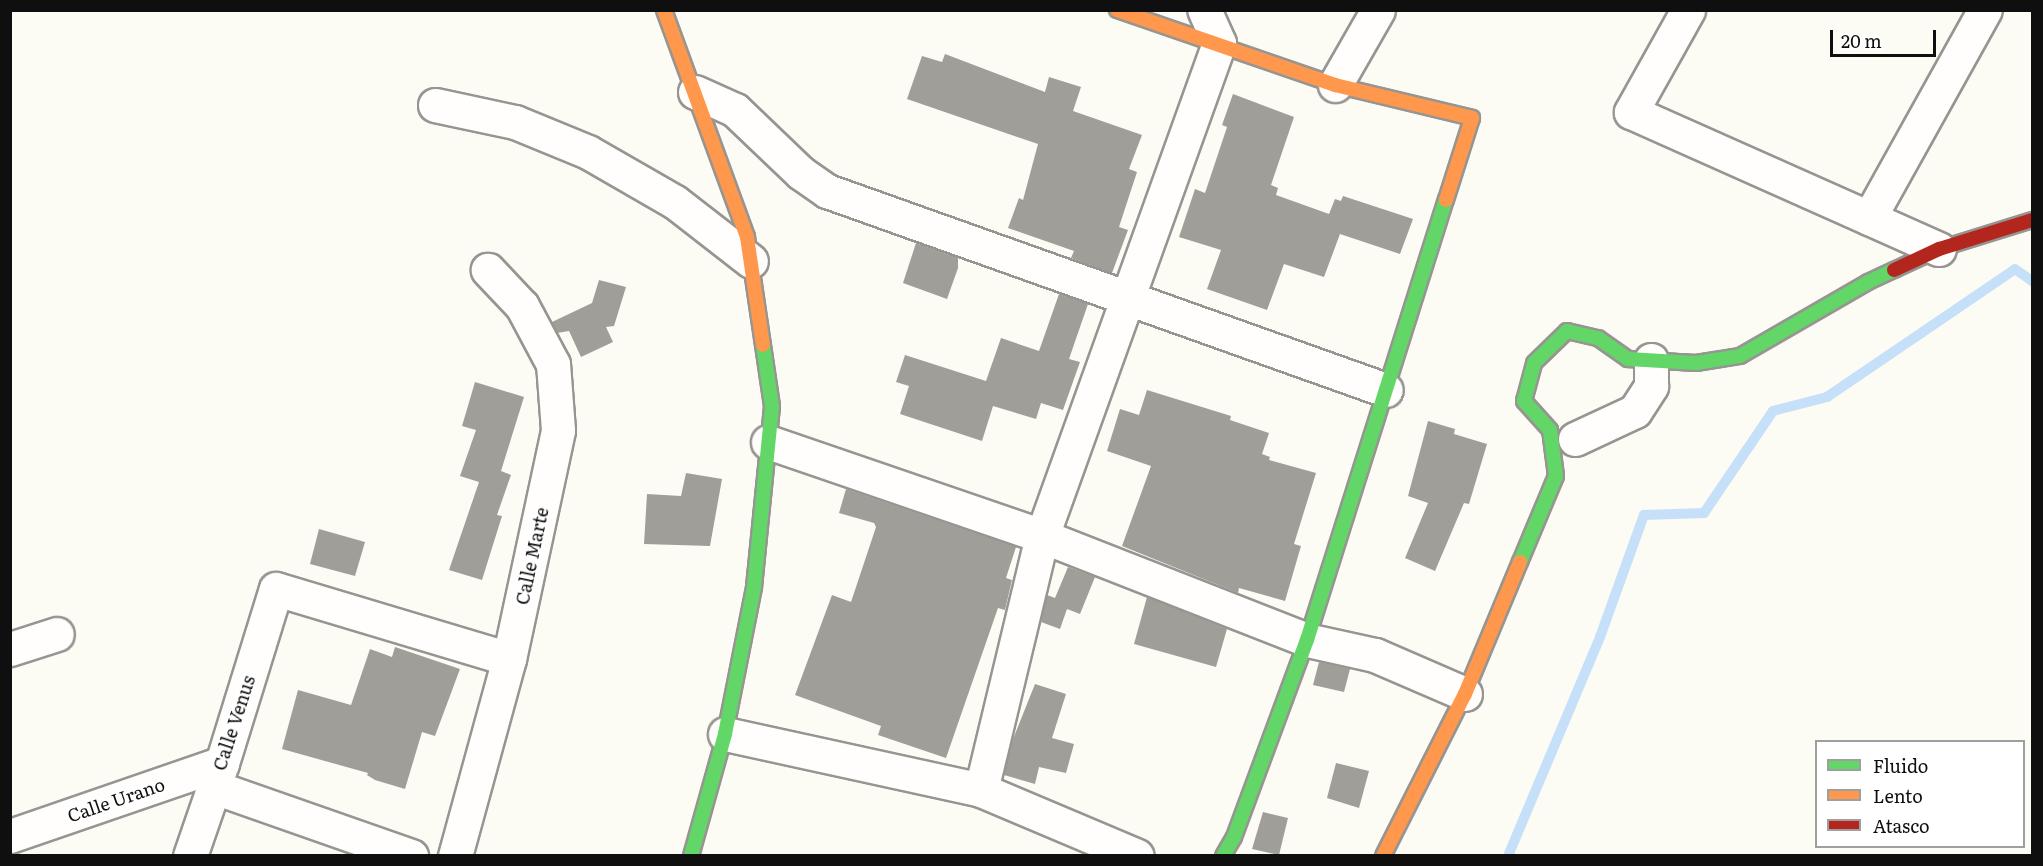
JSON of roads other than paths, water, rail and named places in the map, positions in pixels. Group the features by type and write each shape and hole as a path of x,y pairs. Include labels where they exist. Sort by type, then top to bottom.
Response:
{"street":[{"path":"664,10 747,237 772,406 754,587 725,735 691,855"},
{"path":"1117,10 1219,43 1335,85 1472,118 1307,640 1234,837 1223,855"},
{"path":"981,790 1042,536 1219,43 1204,10"},
{"path":"1335,85 1378,10"},
{"path":"1688,10 1631,112 1939,249"},
{"path":"1869,218 1985,10"},
{"path":"695,92 735,110 801,173 827,191 1386,390"},
{"path":"435,105 515,122 588,152 675,202 751,261"},
{"path":"1383,855 1465,693 1556,476 1550,430 1524,401 1534,363 1567,331 1598,338 1628,359 1696,363 1740,356 1868,282 1939,249 2032,220"},
{"name":"Calle Marte","path":"454,855 509,659 558,430 553,364 522,306 488,270"},
{"path":"1575,439 1635,411 1652,386 1651,360"},
{"path":"768,442 1042,536 1307,640 1375,655 1465,693"},
{"name":"Calle Venus","path":"190,855 218,775 276,589 509,659"},
{"path":"10,649 57,634"},
{"path":"725,735 981,790 1137,855"},
{"path":"218,775 411,855"},
{"name":"Calle Urano","path":"10,836 218,775"}],"waterway":[{"path":"1508,856 1600,637 1644,515 1704,513 1773,411 1827,397 2015,269 2032,281"}]}
